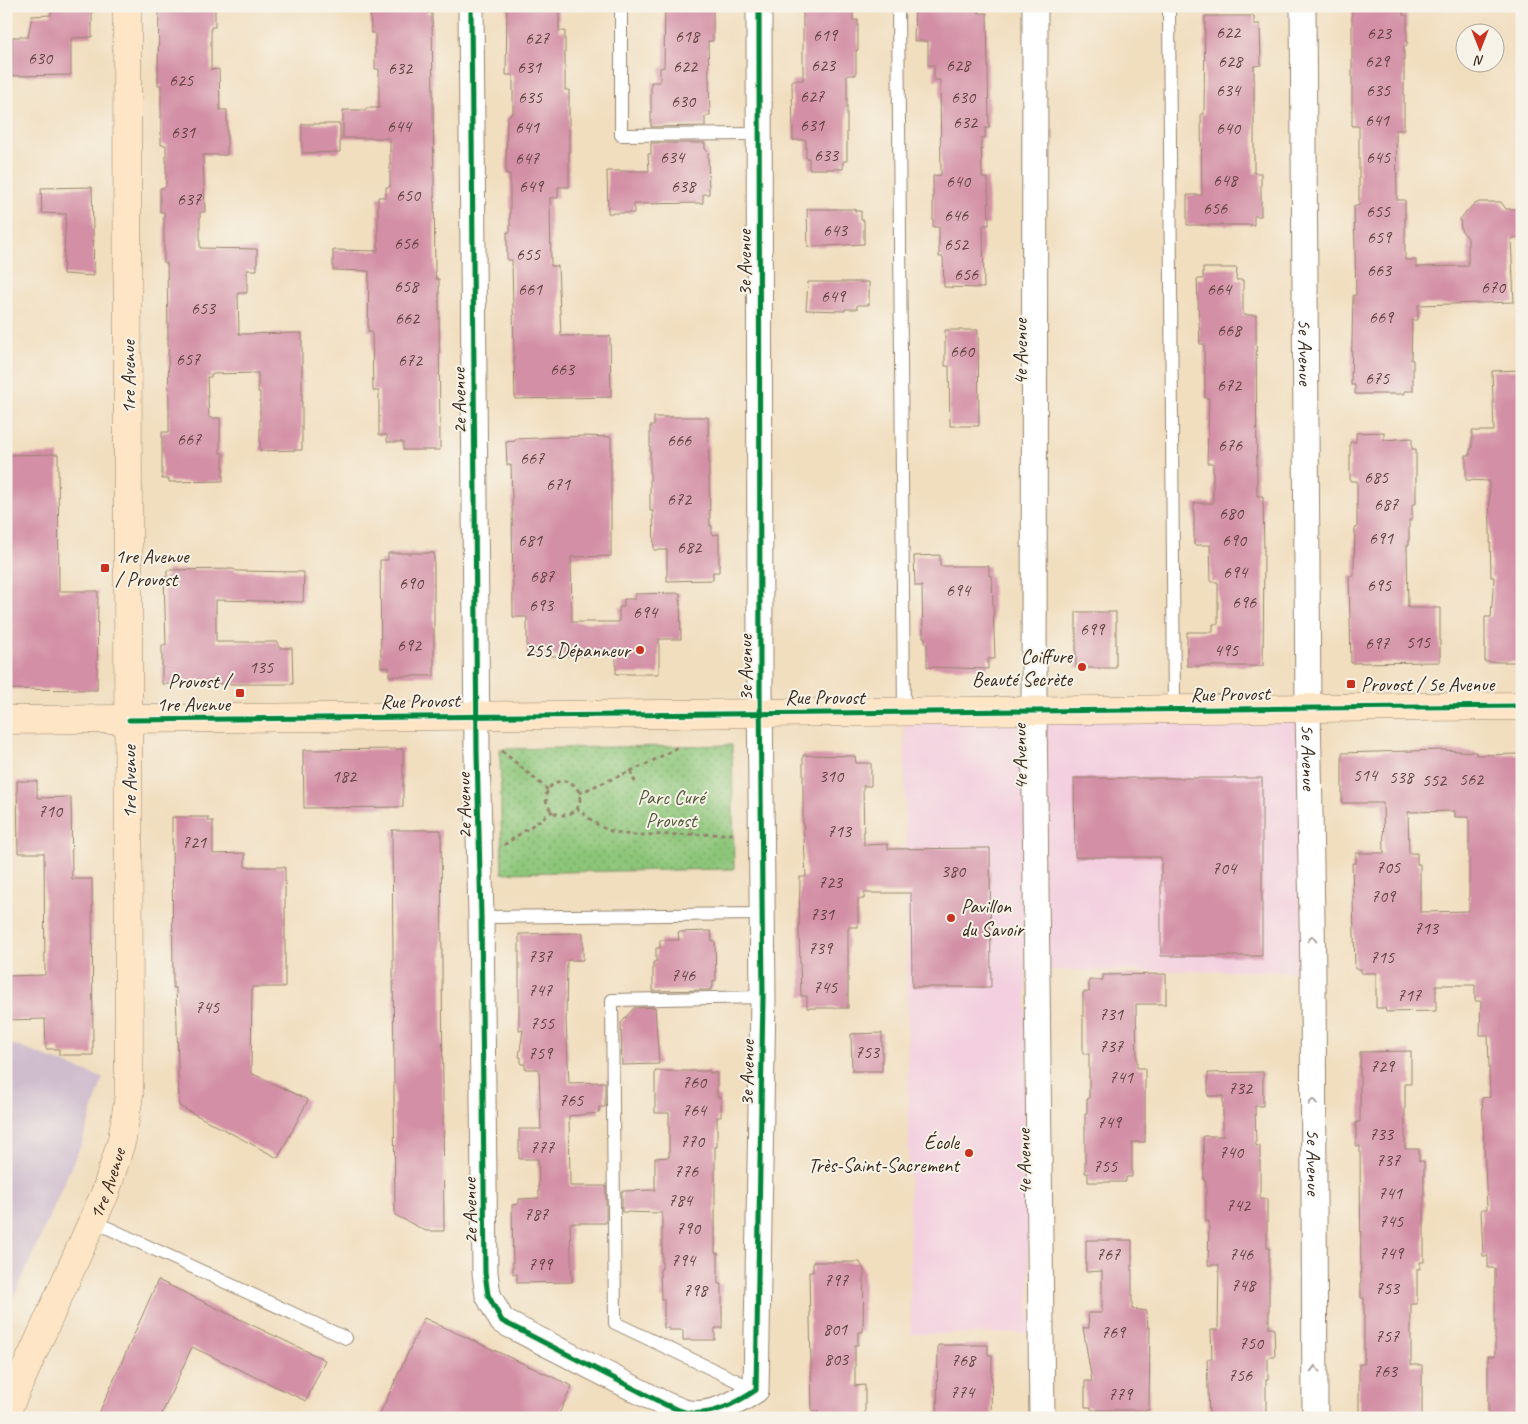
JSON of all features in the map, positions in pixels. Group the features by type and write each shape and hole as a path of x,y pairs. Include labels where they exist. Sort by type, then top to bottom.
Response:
{"street":[{"name":"1re Avenue","path":"6,1413 106,1191 124,1132 129,1095 126,6"},
{"name":"2e Avenue","path":"471,6 477,715 485,1273 488,1294 502,1321 666,1405 689,1413 707,1412 734,1405 756,1390"},
{"name":"3e Avenue","path":"756,1390 763,997 760,713 759,6"},
{"name":"4e Avenue","path":"1035,6 1034,710 1042,1418"},
{"name":"5e Avenue","path":"1303,6 1308,708 1313,982 1315,1418"},
{"name":"Rue Provost","path":"6,720 1522,706"}],"lane":[{"path":"620,6 621,135 759,134"},
{"path":"898,6 904,712"},
{"path":"1169,6 1174,710"},
{"path":"481,917 762,914"},
{"path":"756,1390 615,1323 612,1000 763,997"},
{"path":"93,1221 346,1338"}],"path":[{"path":"579,794 631,771 680,746"},
{"path":"500,748 548,790"},
{"path":"631,771 636,785"},
{"path":"563,781 573,785 580,799 576,808 571,813 565,815 560,815 553,811 547,804 548,790 553,784 563,781"},
{"path":"576,808 609,832 632,835 733,834"},
{"path":"501,847 553,811"},
{"path":"688,817 693,834"}],"shaded area":[{"name":"École Très-Saint-Sacrement","path":"1308,708 1313,972 1026,970 1030,1333 911,1334 904,712"},
{"path":"6,1042 103,1078 83,1140 6,1315"}],"green space":[{"name":"Parc Curé Provost","path":"732,745 734,869 502,873 500,749"}],"building":[{"path":"51,6 92,6 92,37 71,38 71,75 12,76 12,37 28,37 32,16 51,15"},
{"path":"159,6 215,6 215,27 211,27 211,70 219,69 220,110 227,110 227,155 203,155 205,212 200,212 200,248 257,249 257,270 247,270 247,293 238,293 239,334 302,333 302,450 260,451 260,392 258,392 258,373 211,374 211,377 207,377 209,418 220,418 220,453 223,453 223,481 169,482 169,479 162,479 162,432 169,432 169,408 167,263 164,263 164,212 160,212 160,188 166,186 166,145 161,145 161,85 158,85"},
{"path":"370,6 427,6 427,13 432,13 435,270 436,279 439,279 440,450 403,450 403,442 387,442 387,435 379,435 379,391 373,391 372,331 368,331 369,271 333,270 333,250 378,251 378,197 386,197 386,187 390,187 390,138 343,138 343,110 379,108 379,69 375,69 375,33 371,33"},
{"path":"507,6 559,6 559,31 565,31 565,90 569,90 569,187 558,187 558,198 550,198 551,266 558,266 561,336 610,336 611,397 515,399 512,260 507,260 507,232 510,232 510,174 506,174 507,117 513,113 513,75 506,75"},
{"path":"665,6 713,6 713,41 708,41 710,116 705,116 705,126 651,127 651,82 660,82 660,68 664,67"},
{"path":"803,6 853,6 853,20 858,20 856,75 847,75 847,161 843,161 843,169 809,169 809,158 806,158 806,140 793,140 792,80 803,80"},
{"path":"915,6 979,6 979,13 987,13 989,128 985,128 985,138 981,138 982,178 988,178 989,225 983,225 984,288 944,287 943,257 939,257 939,227 933,227 933,176 941,175 940,80 934,80 934,65 928,65 928,41 914,41"},
{"path":"1352,6 1403,6 1403,15 1407,15 1407,46 1404,46 1404,130 1396,130 1397,200 1405,200 1405,260 1416,260 1416,267 1468,266 1468,238 1461,230 1460,219 1473,205 1479,202 1501,202 1506,209 1522,209 1522,238 1511,238 1514,302 1418,305 1418,320 1412,320 1411,360 1413,360 1413,391 1404,391 1404,394 1355,394 1355,385 1351,385 1353,295 1356,295 1354,206 1359,206 1359,126 1352,126"},
{"path":"1205,16 1254,16 1254,24 1260,24 1261,65 1254,66 1254,173 1261,173 1261,216 1254,216 1254,225 1187,225 1187,195 1202,195 1201,114 1204,114"},
{"path":"302,124 340,124 340,152 302,153"},
{"path":"651,143 705,143 705,149 708,152 709,194 703,194 703,203 634,204 634,213 608,213 607,171 649,171 648,154 651,154"},
{"path":"92,187 94,276 63,274 66,214 42,213 41,188"},
{"path":"807,209 855,209 855,211 861,211 861,220 864,220 864,244 808,247"},
{"path":"1203,268 1237,268 1236,280 1243,280 1243,315 1256,315 1257,496 1263,496 1263,666 1187,666 1187,632 1213,632 1213,624 1218,624 1218,582 1211,582 1210,545 1194,545 1194,503 1213,503 1213,463 1207,463 1209,398 1205,398 1204,344 1200,344 1197,279 1203,279"},
{"path":"808,282 869,282 869,305 857,305 857,309 845,309 845,311 806,310"},
{"path":"945,330 978,330 979,426 950,426 949,366 945,366"},
{"path":"1521,370 1522,662 1485,662 1485,617 1491,617 1494,577 1491,577 1489,481 1466,480 1466,455 1470,455 1470,449 1472,449 1472,431 1494,431 1492,371"},
{"path":"654,417 708,417 710,526 712,526 712,535 719,534 719,572 713,572 713,580 667,581 667,550 654,550 653,511 650,511 650,426 654,426"},
{"path":"1384,432 1384,440 1412,438 1412,449 1416,449 1416,504 1412,504 1412,520 1409,520 1409,545 1407,545 1408,608 1440,608 1440,662 1351,663 1349,576 1354,576 1357,481 1350,481 1350,442 1356,442 1356,433"},
{"path":"584,436 611,437 611,556 571,557 572,622 619,622 619,607 624,607 624,599 635,599 635,594 680,593 681,639 659,639 659,674 616,674 616,656 527,656 527,617 513,617 511,465 507,465 506,442 515,441 515,439"},
{"path":"58,454 59,591 98,591 97,690 6,689 6,455"},
{"path":"388,553 434,553 434,676 389,676 389,667 381,667 380,560 388,560"},
{"path":"940,555 940,566 989,566 989,576 992,576 995,659 988,659 988,669 927,667 927,643 925,643 925,637 923,637 922,586 915,586 914,556"},
{"path":"233,569 237,571 304,572 303,602 216,600 216,642 278,642 279,648 292,648 293,684 162,684 162,645 166,645 164,577 167,577 167,570"},
{"path":"1076,612 1116,612 1116,668 1076,668"},
{"path":"403,749 403,807 304,808 303,750"},
{"path":"1443,750 1476,752 1476,755 1522,754 1522,1418 1488,1418 1488,1356 1495,1356 1495,1268 1488,1268 1488,1256 1483,1256 1481,1209 1487,1209 1482,1098 1490,1097 1488,1035 1480,1035 1481,1001 1475,1001 1475,985 1436,985 1436,1011 1386,1012 1385,1008 1376,1008 1376,973 1361,973 1361,969 1355,969 1352,863 1356,863 1356,853 1384,853 1383,803 1342,803 1342,753","holes":["1455,811 1455,817 1469,817 1469,911 1420,912 1420,864 1417,864 1417,853 1409,853 1408,812"]},
{"path":"803,755 855,756 856,763 871,763 871,786 863,786 864,845 888,844 888,849 990,848 991,987 912,987 911,893 864,893 864,899 858,899 858,927 848,927 848,1008 807,1008 807,996 801,996 799,929 800,877 806,877 803,820"},
{"path":"1074,778 1262,778 1262,956 1161,956 1161,857 1075,857"},
{"path":"17,781 37,781 37,798 71,797 72,879 92,879 93,1055 59,1055 59,1049 46,1049 45,1019 6,1020 6,976 45,975 44,853 18,853"},
{"path":"172,817 208,817 208,821 213,821 213,854 245,853 245,867 285,867 285,987 252,987 251,1073 308,1100 278,1158 179,1106 176,988 173,988"},
{"path":"392,830 441,830 444,1231 426,1231 395,1215"},
{"path":"711,931 712,941 715,941 716,981 713,981 713,988 711,990 653,991 653,962 656,962 656,948 660,948 660,940 679,940 678,932"},
{"path":"583,933 583,960 567,960 566,1021 569,1083 605,1082 605,1107 599,1107 599,1113 569,1116 570,1186 606,1186 606,1223 570,1223 572,1282 517,1283 517,1274 513,1274 512,1205 519,1204 519,1199 539,1198 538,1159 519,1159 519,1129 541,1129 539,1069 525,1069 525,1064 521,1064 521,1057 519,1057 523,1030 519,1030 519,934"},
{"path":"1166,974 1166,1004 1136,1004 1137,1068 1145,1068 1145,1142 1132,1142 1132,1177 1126,1177 1126,1182 1088,1182 1088,1173 1085,1173 1085,1114 1087,1114 1087,1099 1089,1099 1089,1054 1083,1054 1083,992 1089,992 1089,980 1103,980 1103,975"},
{"path":"655,1007 659,1064 622,1065 621,1023 634,1008"},
{"path":"882,1033 882,1071 852,1071 851,1034"},
{"path":"1411,1051 1411,1084 1405,1084 1405,1149 1419,1149 1419,1161 1424,1161 1424,1262 1420,1262 1420,1269 1417,1269 1417,1304 1411,1304 1411,1365 1422,1365 1422,1418 1359,1418 1359,1364 1364,1364 1364,1298 1361,1298 1360,1146 1356,1146 1356,1122 1360,1122 1360,1052"},
{"path":"655,1071 710,1071 710,1073 717,1073 717,1097 721,1097 721,1117 717,1117 717,1147 715,1147 715,1253 718,1253 718,1284 722,1284 722,1328 715,1328 715,1340 683,1340 683,1330 664,1328 664,1299 661,1299 660,1269 662,1269 662,1213 622,1212 622,1191 655,1190 655,1158 669,1157 669,1113 655,1113"},
{"path":"1263,1072 1263,1106 1255,1106 1256,1146 1260,1146 1260,1199 1267,1199 1269,1328 1274,1328 1275,1357 1268,1357 1266,1418 1209,1418 1207,1359 1212,1359 1211,1330 1218,1330 1219,1265 1208,1265 1209,1221 1206,1221 1203,1136 1223,1136 1223,1096 1208,1096 1208,1073"},
{"path":"1086,1240 1132,1240 1132,1309 1147,1311 1148,1328 1150,1328 1149,1410 1091,1410 1091,1407 1085,1407 1085,1381 1092,1381 1083,1328 1089,1328 1088,1313 1102,1313 1102,1271 1086,1272"},
{"path":"813,1262 860,1262 864,1270 863,1332 858,1332 858,1345 855,1345 855,1386 865,1385 865,1418 818,1418 818,1411 812,1411 809,1272 813,1272"},
{"path":"158,1280 325,1360 306,1401 192,1347 160,1418 97,1418"},
{"path":"424,1318 572,1386 557,1418 378,1418"},
{"path":"938,1345 988,1345 988,1355 992,1355 991,1418 937,1418"}],"cycle path":[{"path":"471,6 477,752 485,1273 488,1295 502,1321 666,1405 686,1412 698,1413 724,1408 756,1390 763,997 760,689 759,6"},
{"path":"129,720 1522,706"}],"place":[{"name":"1re Avenue / Provost","path":"105,568"},
{"name":"255 Dépanneur","path":"640,650"},
{"name":"Coiffure Beauté Secrète","path":"1082,667"},
{"name":"Provost / 5e Avenue","path":"1351,684"},
{"name":"Provost / 1re Avenue","path":"240,693"},
{"name":"Pavillon du Savoir","path":"951,918"},
{"name":"École Très-Saint-Sacrement","path":"969,1153"}]}
